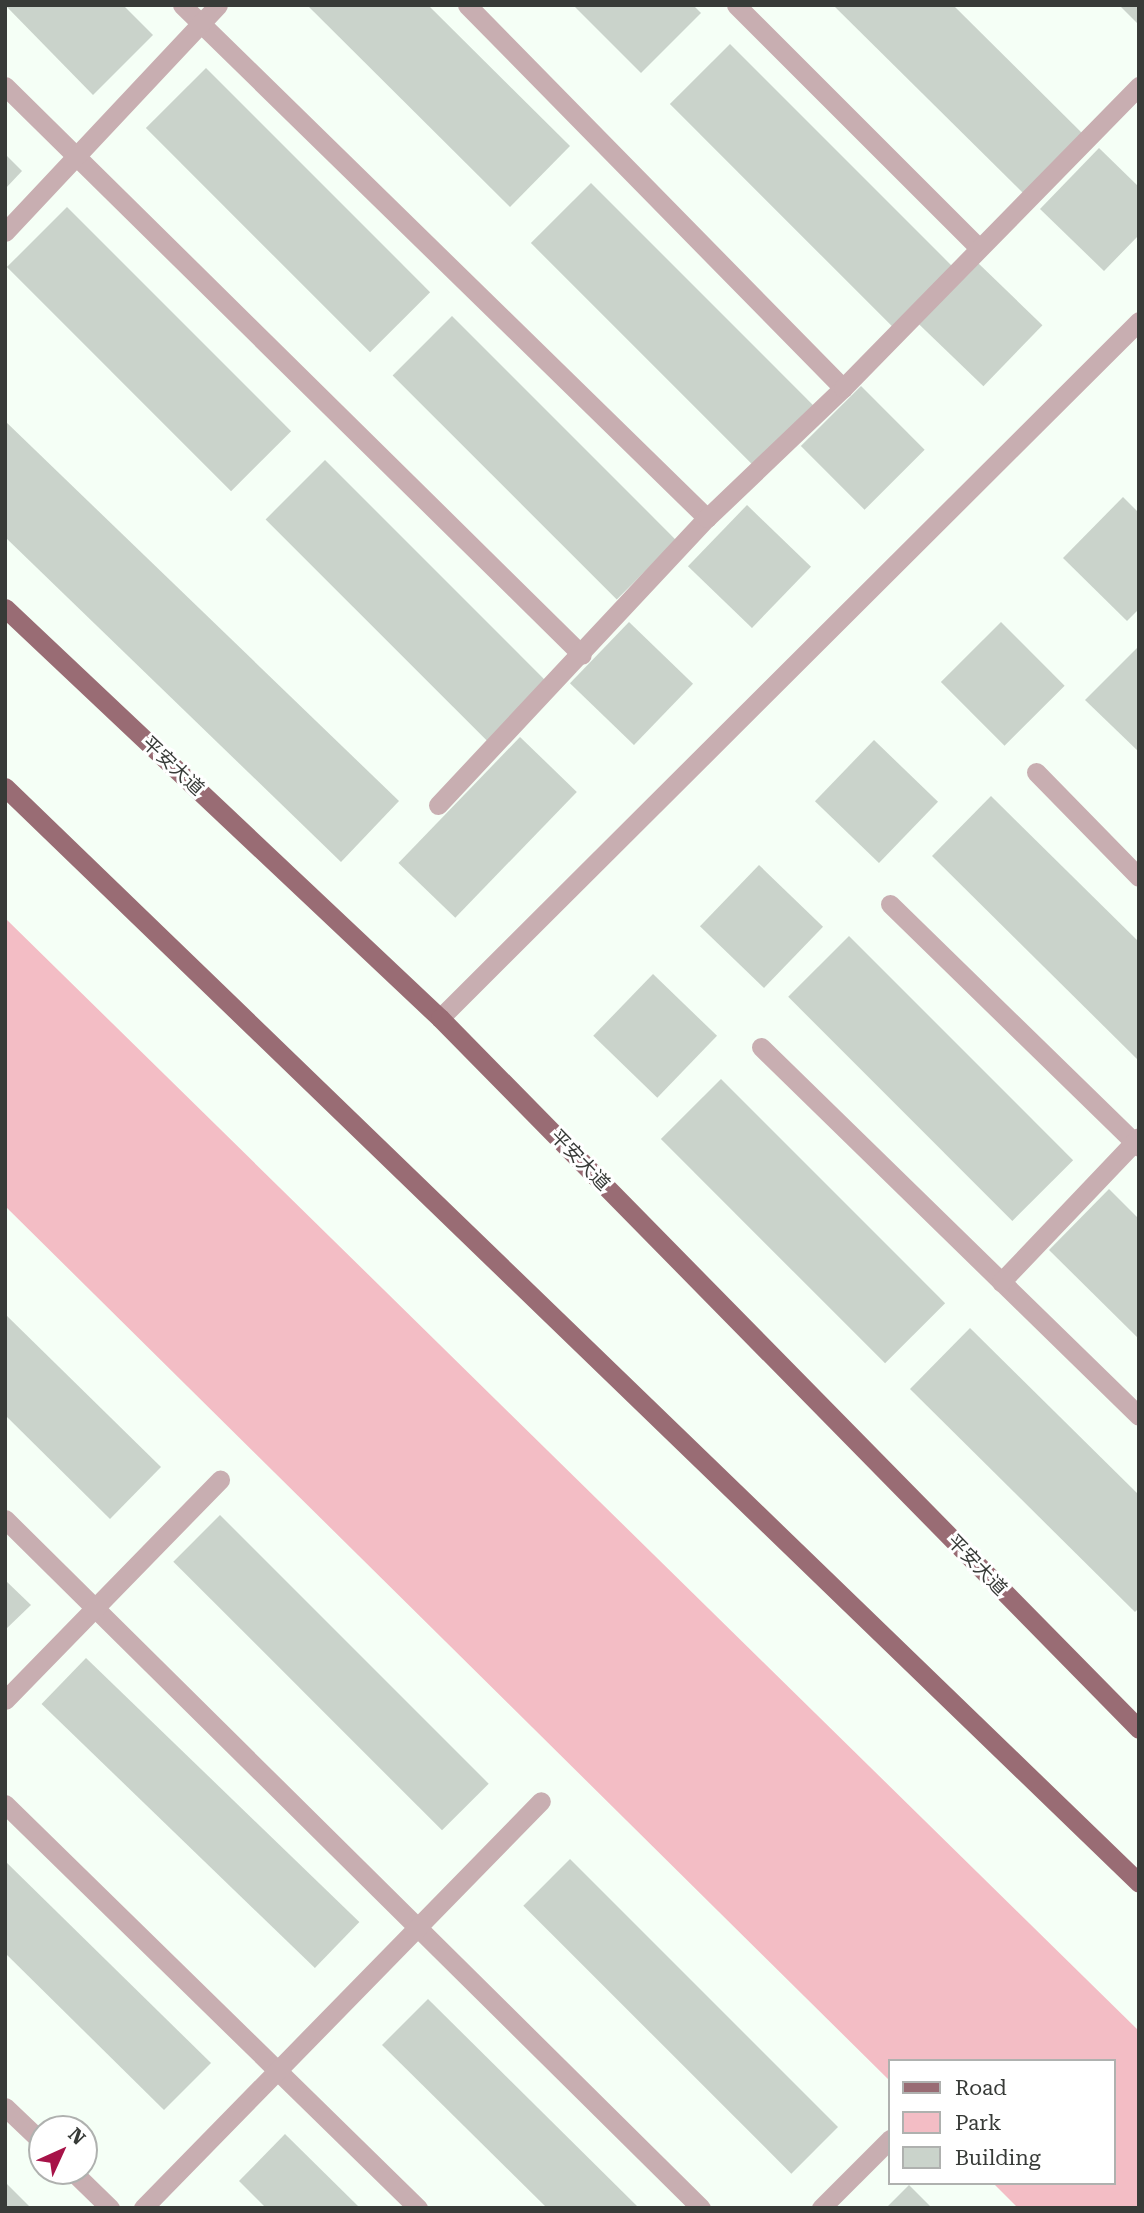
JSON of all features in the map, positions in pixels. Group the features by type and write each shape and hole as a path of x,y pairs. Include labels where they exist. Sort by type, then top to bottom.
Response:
{"main road":[{"name":"平安大道","path":"5,608 440,1018 1139,1729"},
{"path":"5,787 1139,1883"}],"street":[{"path":"182,5 707,518"},
{"path":"5,232 218,5"},
{"path":"467,5 843,388"},
{"path":"736,5 978,247"},
{"path":"5,86 582,654"},
{"path":"438,805 707,518 843,388 978,247 1139,86"},
{"path":"440,1018 1139,321"},
{"path":"1036,772 1139,877"},
{"path":"890,904 1137,1142 1001,1282"},
{"path":"761,1047 1139,1416"},
{"path":"5,1700 220,1480"},
{"path":"5,1519 701,2208"},
{"path":"143,2208 541,1801"},
{"path":"5,1804 418,2208"},
{"path":"5,2107 28,2129"},
{"path":"821,2208 888,2140"},
{"path":"86,2185 110,2208"}],"green space":[{"path":"5,918 1139,2031 1139,2208 1018,2208 995,2185 1116,2185 1116,2059 888,2059 888,2079 5,1206"}],"building":[{"path":"5,5 123,5 153,35 93,95"},
{"path":"307,5 428,5 570,146 510,207"},
{"path":"573,5 693,5 701,13 641,73"},
{"path":"833,5 953,5 1086,137 1027,197"},
{"path":"1119,5 1139,5 1139,25"},
{"path":"730,44 954,268 894,328 670,104"},
{"path":"206,68 430,292 370,352 146,128"},
{"path":"1099,148 1139,187 1139,235 1104,271 1040,209"},
{"path":"5,154 22,171 5,189"},
{"path":"591,183 815,407 755,467 531,243"},
{"path":"67,207 291,431 231,491 7,267"},
{"path":"977,262 1042,325 983,386 918,323"},
{"path":"452,316 676,540 617,600 393,375"},
{"path":"861,386 925,450 865,510 801,446"},
{"path":"5,421 399,801 341,862 5,537"},
{"path":"325,460 549,684 490,744 266,519"},
{"path":"1123,497 1139,513 1139,609 1127,621 1063,558"},
{"path":"747,505 811,567 752,628 688,566"},
{"path":"629,622 693,684 634,745 570,683"},
{"path":"1001,622 1065,686 1005,746 941,682"},
{"path":"1139,646 1139,752 1085,700"},
{"path":"520,737 577,792 455,918 398,863"},
{"path":"874,740 938,802 879,863 815,801"},
{"path":"991,796 1139,942 1139,1061 932,856"},
{"path":"759,865 823,927 764,988 700,926"},
{"path":"849,936 1073,1160 1012,1221 788,997"},
{"path":"653,974 717,1036 657,1098 593,1036"},
{"path":"721,1079 945,1303 885,1363 661,1139"},
{"path":"1109,1189 1139,1219 1139,1339 1049,1250"},
{"path":"5,1314 161,1467 110,1519 5,1415"},
{"path":"970,1328 1139,1495 1139,1608 1135,1612 910,1389"},
{"path":"220,1515 489,1784 442,1830 173,1562"},
{"path":"5,1580 31,1605 5,1630"},
{"path":"86,1658 359,1922 315,1968 42,1704"},
{"path":"570,1859 838,2127 791,2174 523,1906"},
{"path":"5,1861 211,2063 164,2110 5,1953"},
{"path":"428,1999 639,2208 547,2208 382,2045"},
{"path":"285,2134 360,2208 266,2208 239,2181"},
{"path":"5,2182 31,2208 5,2208"},
{"path":"909,2185 932,2208 886,2208"}]}
